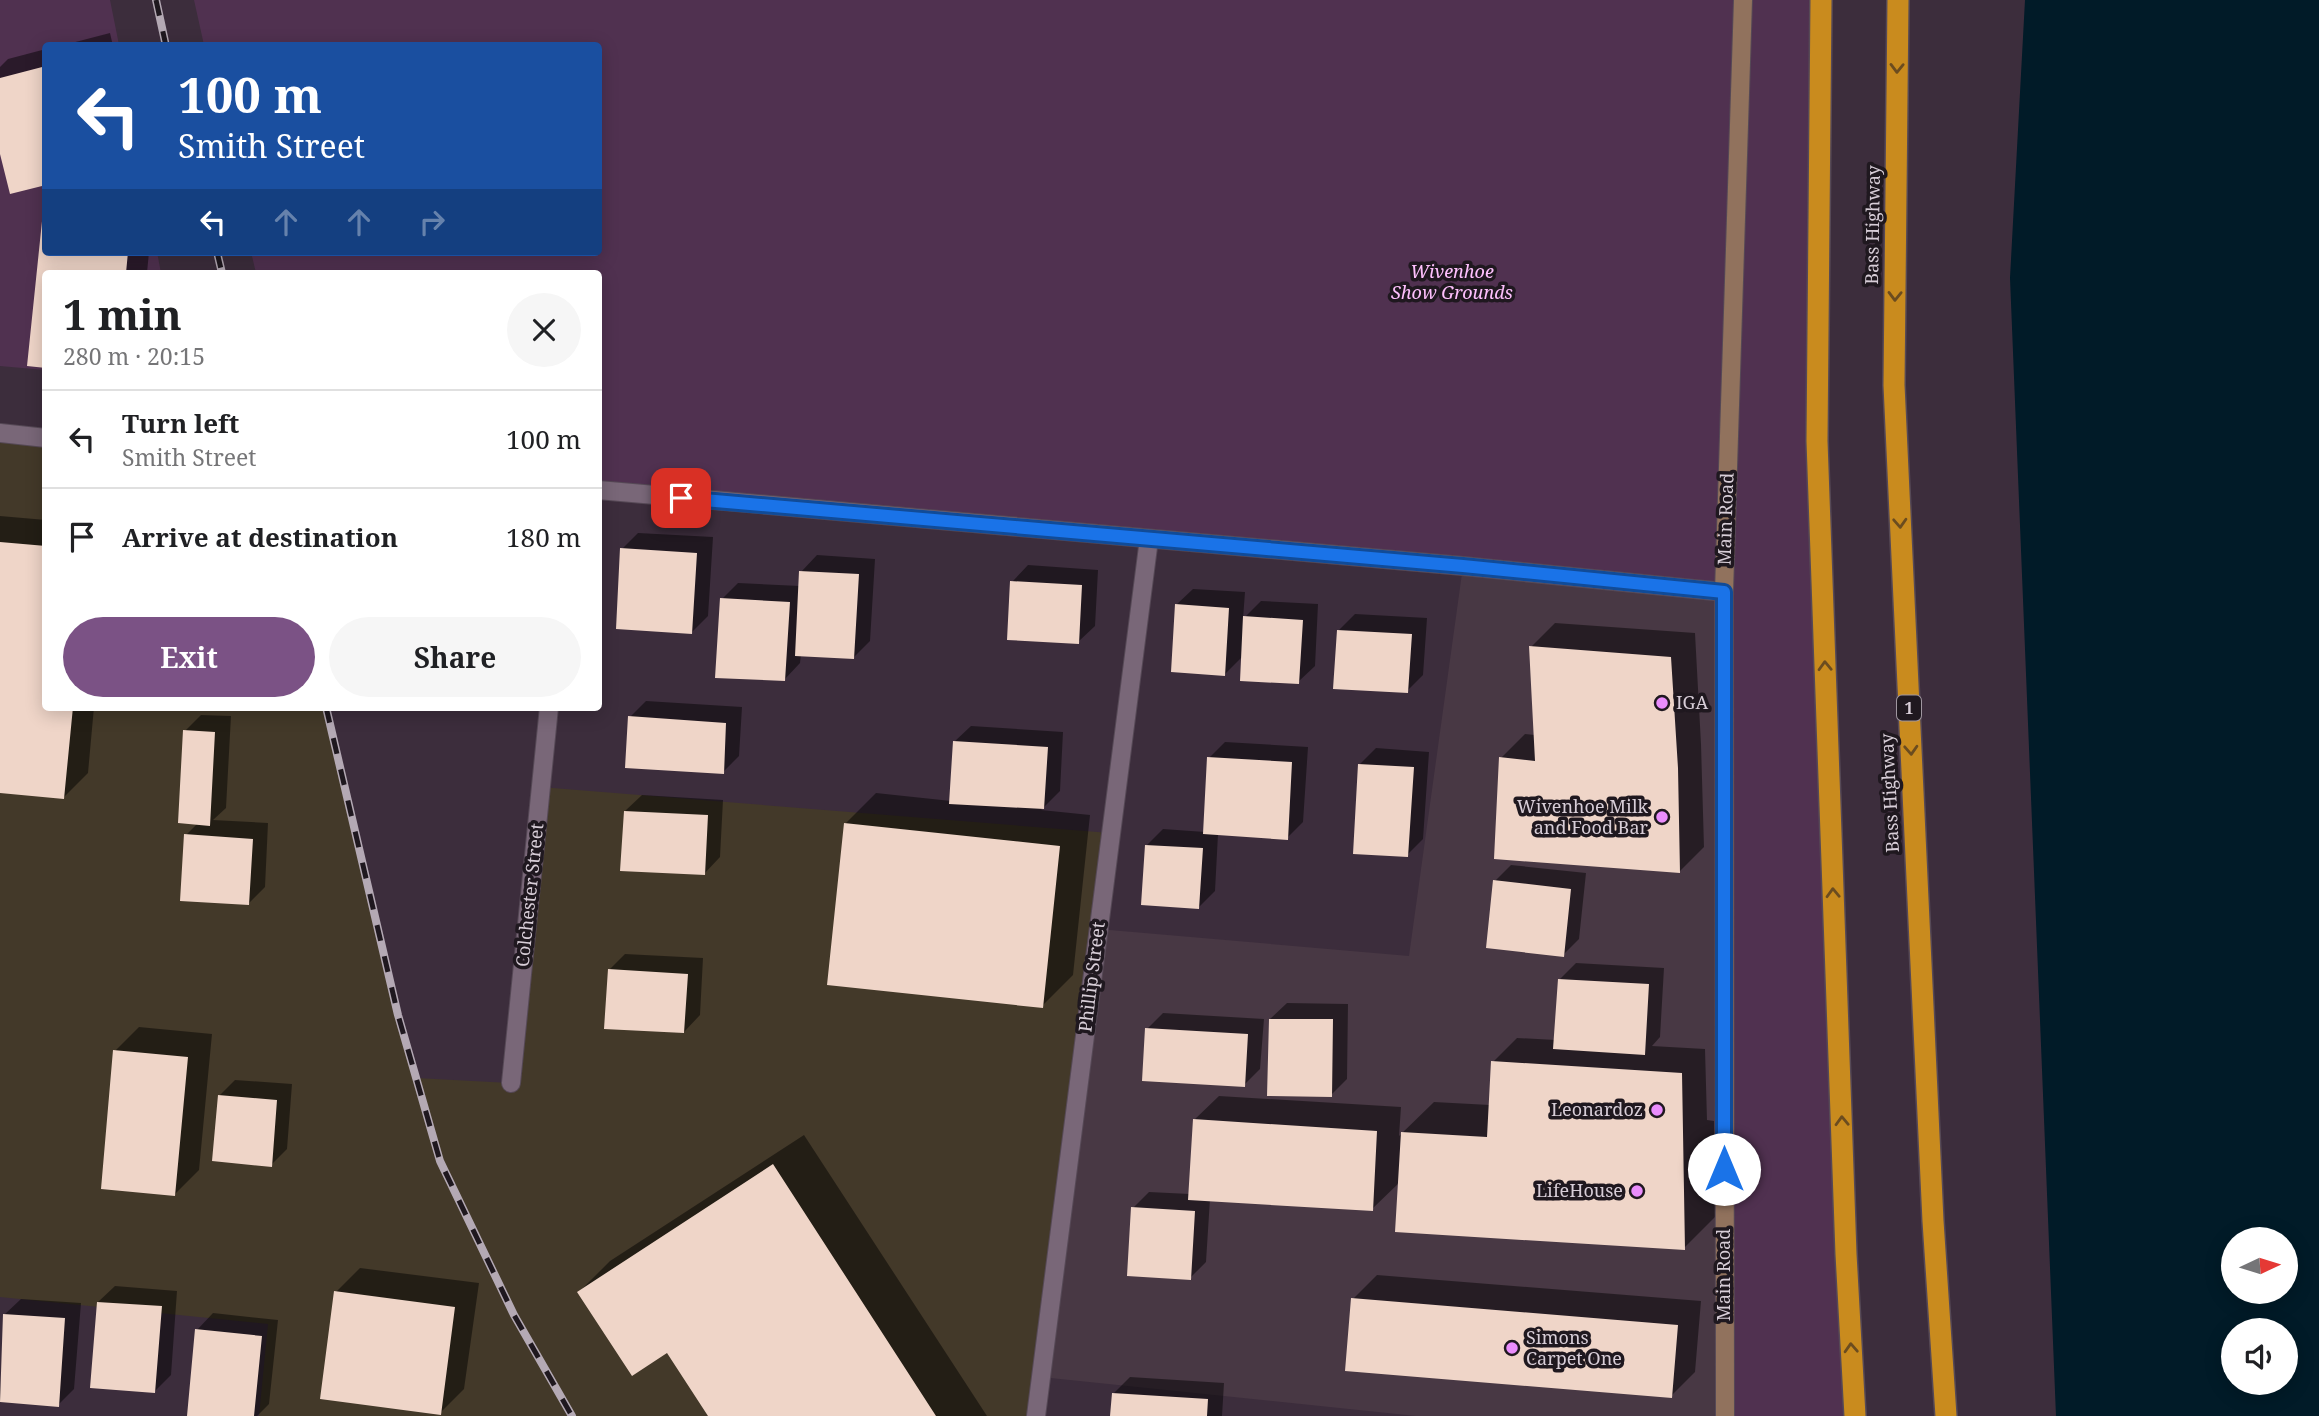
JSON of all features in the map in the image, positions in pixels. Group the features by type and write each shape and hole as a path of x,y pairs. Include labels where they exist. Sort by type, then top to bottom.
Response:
{"highway":[{"path":"1821,0 1817,441 1846,1254 1855,1416"},
{"name":"Bass Highway","path":"1898,0 1894,385 1933,1221 1946,1416"}],"street":[{"name":"Main Road","path":"1725,1416 1724,592 1743,0"},
{"path":"0,433 42,438"},
{"path":"602,490 1463,566 1724,592"},
{"name":"Phillip Street","path":"1036,1416 1149,539"},
{"name":"Colchester Street","path":"511,1083 549,711"}],"shaded area":[{"path":"0,433 42,438 42,711 327,711 398,1015 416,1078 510,1083 540,787 1110,833 1036,1416 259,1416 268,1324 0,1297"},
{"path":"1463,566 1724,592 1725,1416 1416,1416 1041,1377 1098,929 1409,956"}],"green space":[{"path":"0,0 110,0 118,42 42,42 42,256 158,256 160,270 42,270 42,370 0,366"},
{"name":"Wivenhoe Show Grounds","path":"194,0 1821,0 1817,441 1855,1416 1725,1416 1724,592 602,490 602,270 255,270 252,256 602,256 602,42 203,42"}],"water":[{"path":"2025,0 2319,0 2319,1416 2056,1416 2010,278"}],"building":[{"path":"42,67 42,186 10,194 0,154 0,78"},
{"path":"42,221 42,256 128,256 126,270 42,270 42,368 27,366"},
{"path":"0,542 42,546 42,711 73,711 64,799 0,793"},
{"path":"620,548 697,553 692,634 616,629"},
{"path":"799,571 859,574 854,659 795,656"},
{"path":"1010,581 1082,585 1079,644 1007,640"},
{"path":"720,598 790,602 785,681 715,678"},
{"path":"1175,604 1229,608 1225,676 1171,672"},
{"path":"1243,616 1303,620 1299,684 1240,681"},
{"path":"1337,630 1412,634 1408,693 1333,689"},
{"path":"1529,646 1671,657 1678,768 1680,873 1494,859 1499,757 1535,761"},
{"path":"628,716 726,723 724,774 625,768"},
{"path":"183,730 215,732 210,826 178,823"},
{"path":"953,741 1048,747 1044,809 949,804"},
{"path":"1207,757 1292,762 1288,840 1203,834"},
{"path":"1358,764 1414,767 1408,857 1353,854"},
{"path":"624,811 708,815 705,875 620,871"},
{"path":"844,823 1060,846 1043,1008 827,985"},
{"path":"184,834 253,839 249,905 180,901"},
{"path":"1145,845 1203,848 1199,909 1141,905"},
{"path":"1493,880 1571,889 1564,957 1486,948"},
{"path":"608,969 688,974 684,1033 604,1029"},
{"path":"1558,979 1649,984 1645,1055 1553,1049"},
{"path":"1269,1019 1333,1019 1332,1097 1267,1096"},
{"path":"1145,1028 1248,1034 1245,1087 1142,1081"},
{"path":"113,1050 188,1057 175,1196 101,1189"},
{"path":"1491,1061 1682,1073 1685,1250 1395,1232 1401,1132 1487,1137"},
{"path":"218,1095 277,1100 272,1167 212,1161"},
{"path":"1193,1119 1377,1131 1373,1211 1188,1200"},
{"path":"773,1164 936,1416 708,1416 667,1353 632,1376 577,1292"},
{"path":"1131,1207 1195,1211 1191,1280 1127,1276"},
{"path":"334,1291 455,1307 441,1415 320,1399"},
{"name":"Simons Carpet One","path":"1351,1298 1678,1325 1672,1398 1345,1371"},
{"path":"97,1302 162,1306 155,1393 90,1388"},
{"path":"3,1314 65,1318 59,1407 0,1402"},
{"path":"195,1329 262,1336 254,1416 187,1416"},
{"path":"1112,1393 1208,1399 1207,1416 1110,1416"}],"railway":[{"path":"156,0 165,42"},
{"path":"218,256 221,270"},
{"path":"327,711 398,1015 440,1161 514,1315 572,1416"}],"place":[{"name":"IGA","path":"1662,703"},
{"name":"Wivenhoe Milk and Food Bar","path":"1662,817"},
{"name":"Leonardoz","path":"1657,1110"},
{"name":"LifeHouse","path":"1637,1191"},
{"name":"Simons Carpet One","path":"1512,1348"}],"route":[{"path":"681,498 1463,566 1724,592 1724,1169"}]}
